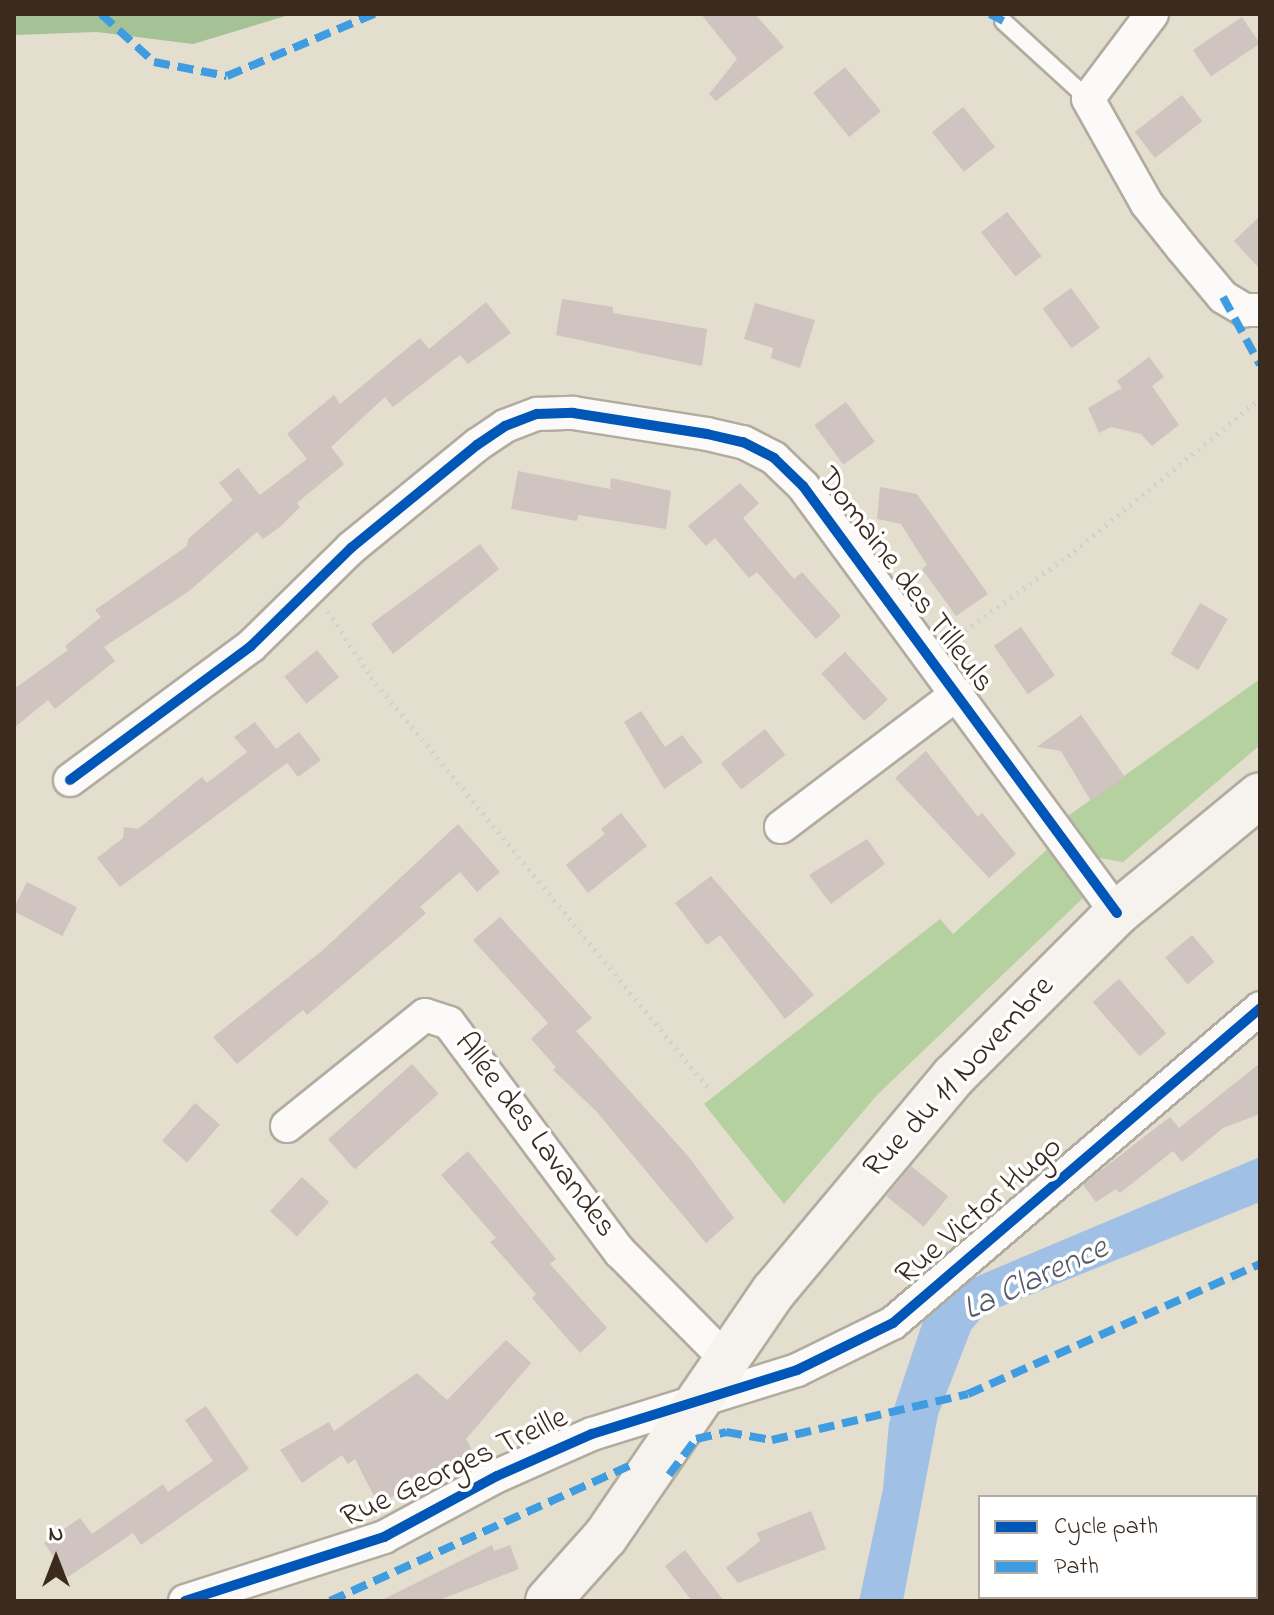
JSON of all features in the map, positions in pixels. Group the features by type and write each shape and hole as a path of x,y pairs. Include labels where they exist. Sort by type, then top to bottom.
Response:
{"main road":[{"name":"Rue du 11 Novembre","path":"701,1399 783,1279 954,1076 1117,913 1260,795"},
{"path":"548,1601 606,1536 701,1399"}],"street":[{"path":"1152,14 1088,99 1147,204 1223,297 1245,310 1260,310"},
{"name":"Domaine des Tilleuls","path":"70,780 251,646 351,548 505,426 537,414 573,413 731,439 774,458 803,486 1117,913"},
{"name":"Domaine des Tilleuls","path":"781,827 957,694"},
{"name":"Rue Victor Hugo","path":"701,1399 797,1370 893,1323 1260,1008"},
{"name":"Allée des Lavandes","path":"287,1126 425,1015 449,1023 620,1252 727,1360"},
{"name":"Rue Georges Treille","path":"185,1601 384,1537 544,1454 623,1422 701,1399"}],"lane":[{"path":"1003,21 1088,99"}],"path":[{"path":"928,657 1068,556 1260,399"},
{"path":"312,586 371,677 711,1091"}],"green space":[{"path":"14,14 292,14 193,44 97,32 14,35"},
{"path":"1260,679 1260,745 1123,862 1093,857 1065,818"},
{"path":"1051,846 1085,896 878,1094 784,1204 704,1104 940,919 953,934"}],"water":[{"name":"La Clarence","path":"1260,1157 1260,1202 985,1313 971,1330 938,1415 903,1601 859,1601 883,1489 889,1423 923,1321 933,1308 961,1283"}],"building":[{"path":"701,14 755,14 784,47 716,101 709,94 737,59"},
{"path":"1242,17 1260,44 1211,77 1193,50"},
{"path":"845,67 881,111 849,137 813,93"},
{"path":"1182,95 1202,121 1155,158 1135,132"},
{"path":"963,107 995,147 964,172 932,132"},
{"path":"1007,212 1041,256 1015,276 981,232"},
{"path":"1260,216 1260,269 1234,241"},
{"path":"1071,288 1100,328 1071,348 1043,309"},
{"path":"562,299 613,307 613,313 707,329 702,366 556,335"},
{"path":"486,302 511,333 468,364 460,355 393,407 385,397 331,447 344,464 297,503 300,507 281,526 263,539 257,532 189,591 104,647 115,661 55,709 48,700 14,728 14,689 68,650 65,646 101,617 95,610 187,546 188,539 233,500 219,483 238,468 260,495 307,459 287,434 334,395 340,404 420,338 429,349"},
{"path":"755,303 815,320 800,368 771,358 773,348 744,339"},
{"path":"1149,357 1164,377 1152,386 1179,425 1152,446 1141,434 1111,427 1099,433 1088,408 1122,388 1117,381"},
{"path":"846,402 875,442 843,465 814,425"},
{"path":"518,471 610,489 611,478 671,491 666,529 578,515 577,521 511,509"},
{"path":"740,483 759,503 743,518 794,579 802,572 841,616 816,639 757,572 749,578 715,538 706,546 688,526"},
{"path":"880,487 917,494 988,594 956,616 922,569 927,565 901,524 877,519"},
{"path":"480,544 499,569 393,654 371,624"},
{"path":"1200,603 1228,619 1198,670 1170,654"},
{"path":"1021,627 1055,675 1028,694 994,646"},
{"path":"317,650 339,677 306,704 284,676"},
{"path":"845,652 888,700 864,721 821,673"},
{"path":"641,711 665,747 682,735 703,762 664,789 624,722"},
{"path":"1081,715 1125,777 1091,801 1061,751 1037,747"},
{"path":"255,722 276,749 299,732 321,760 298,777 287,763 120,887 97,858 123,838 124,827 138,829 202,777 207,783 247,752 234,737"},
{"path":"765,729 785,755 741,789 721,763"},
{"path":"926,751 978,817 982,813 1016,854 989,878 895,778"},
{"path":"621,813 647,846 588,893 566,865 605,834 601,829"},
{"path":"458,824 500,872 477,892 460,872 420,907 426,913 406,931 307,1015 303,1010 237,1064 213,1037 323,950"},
{"path":"867,839 885,864 831,904 809,875"},
{"path":"711,876 814,995 785,1019 720,935 707,945 675,903"},
{"path":"27,882 77,907 62,936 14,911"},
{"path":"500,917 592,1018 576,1031 688,1156 734,1218 706,1243 596,1111 553,1070 556,1067 531,1039 548,1023 473,940"},
{"path":"1192,935 1214,962 1188,984 1165,957"},
{"path":"1119,979 1166,1033 1140,1056 1093,1002"},
{"path":"1260,1063 1260,1114 1223,1128 1182,1162 1173,1151 1120,1193 1116,1189 1096,1202 1083,1185 1170,1117 1179,1128"},
{"path":"412,1064 439,1094 355,1169 328,1140"},
{"path":"195,1103 220,1125 187,1162 162,1141"},
{"path":"468,1151 556,1259 550,1264 607,1328 580,1353 532,1298 536,1294 490,1242 496,1238 441,1175"},
{"path":"911,1166 948,1196 924,1227 886,1196"},
{"path":"302,1177 329,1202 297,1237 270,1211"},
{"path":"506,1340 531,1363 466,1439 474,1453 378,1504 355,1459 348,1464 342,1455 302,1483 280,1450 329,1422 334,1431 417,1373 447,1400"},
{"path":"206,1406 249,1469 141,1545 133,1533 68,1577 44,1543 80,1518 92,1534 163,1484 168,1492 213,1461 185,1420"},
{"path":"811,1511 826,1549 738,1583 726,1568 760,1541 757,1533"},
{"path":"492,1545 494,1551 510,1545 519,1569 437,1601 380,1601"},
{"path":"685,1550 724,1601 692,1601 665,1566"}],"marked path":[{"path":"101,14 154,62 227,76 374,14"},
{"path":"990,14 1003,21"},
{"path":"1223,297 1260,365"},
{"path":"669,1475 696,1439 726,1432 772,1440 968,1394 1260,1264"},
{"path":"330,1601 631,1465"}],"cycle path":[{"path":"70,780 251,646 351,548 477,445 505,426 537,414 573,413 743,442 774,458 803,486 1117,913"},
{"path":"185,1601 384,1537 497,1476 592,1434 797,1370 893,1323 1260,1008"}]}
